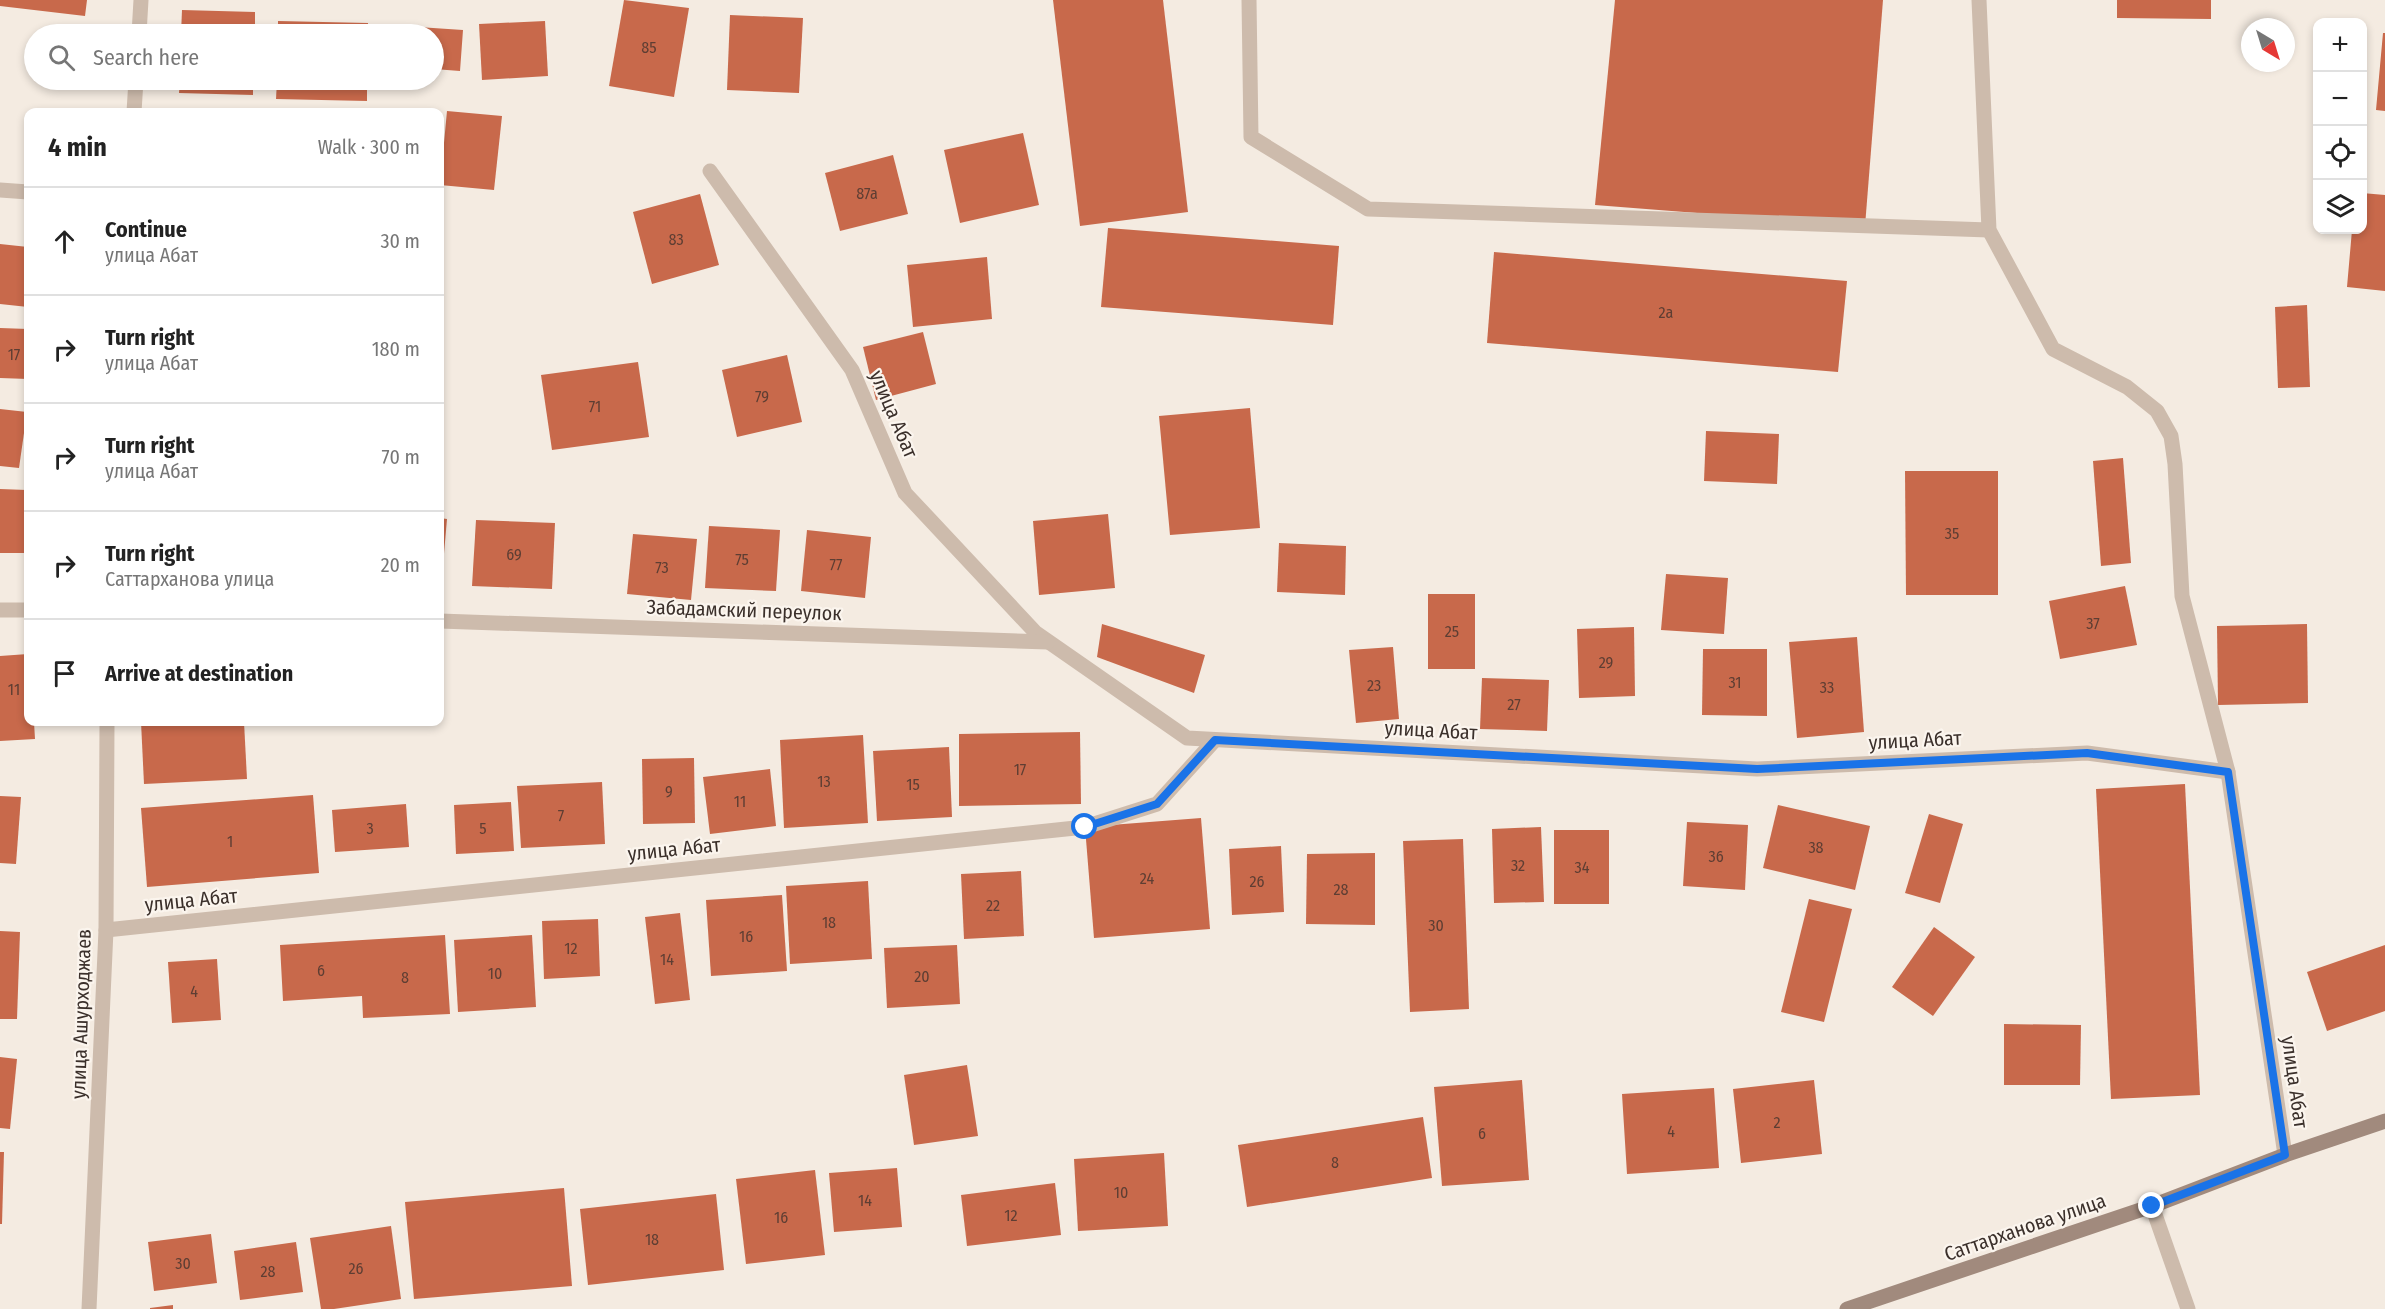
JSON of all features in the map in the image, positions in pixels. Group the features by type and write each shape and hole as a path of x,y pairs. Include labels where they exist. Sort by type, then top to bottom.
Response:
{"street":[{"path":"140,24 141,0"},
{"path":"1249,0 1251,137 1368,209 1989,230"},
{"path":"1979,0 1989,230 2053,349 2127,387 2157,411 2172,436 2182,596 2228,772"},
{"path":"134,108 135,90"},
{"name":"улица Абат","path":"710,171 852,370 905,493 1036,633 1187,738 1757,769 2087,753 2228,772 2285,1155"},
{"path":"0,190 24,192"},
{"path":"0,610 24,610"},
{"name":"Забадамский переулок","path":"444,621 1048,642"},
{"name":"улица Ашурходжаев","path":"89,1309 106,930 107,726"},
{"name":"улица Абат","path":"106,930 1085,827 1157,804 1215,740"},
{"name":"Саттарханова улица","path":"1847,1309 2152,1206 2285,1155 2385,1121"},
{"path":"2152,1206 2188,1309"}],"building":[{"path":"0,0 87,0 85,16 0,6"},
{"path":"624,0 689,8 674,97 609,86"},
{"path":"1053,0 1163,0 1188,212 1080,226"},
{"path":"1615,0 1883,0 1865,226 1595,205"},
{"path":"2117,0 2211,0 2211,19 2117,18"},
{"path":"182,10 255,12 255,24 181,24"},
{"path":"730,15 803,18 799,93 727,90"},
{"path":"278,21 368,23 368,24 278,24"},
{"path":"545,21 548,76 482,80 479,24"},
{"path":"444,29 463,30 460,71 444,70"},
{"path":"2383,33 2385,33 2385,111 2376,110"},
{"path":"179,90 253,90 253,95 179,93"},
{"path":"276,90 367,90 367,101 276,99"},
{"path":"447,111 502,116 494,190 444,185"},
{"path":"1023,133 1039,205 960,223 944,150"},
{"path":"893,155 908,214 840,231 825,173"},
{"path":"2367,193 2385,195 2385,291 2347,287 2352,234 2367,234"},
{"path":"700,194 719,265 652,284 633,212"},
{"path":"1108,228 1339,246 1333,325 1101,307"},
{"path":"0,244 24,247 24,307 0,304"},
{"path":"1494,252 1847,281 1838,372 1487,343"},
{"path":"987,257 992,319 913,327 907,265"},
{"path":"2307,305 2310,387 2278,388 2275,307"},
{"path":"0,328 24,329 24,379 0,378"},
{"path":"923,332 936,384 876,400 863,347"},
{"path":"787,355 802,422 737,437 722,370"},
{"path":"638,362 649,437 552,450 541,375"},
{"path":"1250,408 1260,528 1170,535 1159,416"},
{"path":"0,409 24,412 24,433 19,468 0,466"},
{"path":"1706,431 1779,434 1777,484 1704,481"},
{"path":"2123,458 2131,563 2101,566 2093,461"},
{"path":"1905,471 1998,471 1998,595 1906,595"},
{"path":"0,489 24,490 24,553 0,553"},
{"path":"1108,514 1115,588 1039,595 1033,521"},
{"path":"444,519 447,519 444,554"},
{"path":"476,520 555,523 552,589 472,586"},
{"path":"709,526 780,530 776,591 705,588"},
{"path":"807,530 871,537 865,598 801,591"},
{"path":"633,534 697,539 691,600 627,594"},
{"path":"1279,543 1346,546 1345,595 1277,592"},
{"path":"1666,574 1728,578 1724,634 1661,630"},
{"path":"2125,586 2137,645 2060,659 2049,601"},
{"path":"1428,594 1475,594 1475,669 1428,669"},
{"path":"1102,624 1205,655 1194,693 1097,657"},
{"path":"2307,624 2308,703 2218,705 2217,626"},
{"path":"1634,627 1635,696 1579,698 1577,629"},
{"path":"1857,637 1864,732 1797,738 1789,642"},
{"path":"1393,647 1399,719 1356,723 1349,650"},
{"path":"1703,649 1767,649 1767,716 1702,715"},
{"path":"24,654 24,726 34,726 35,739 0,741 0,656"},
{"path":"1482,678 1549,680 1547,731 1480,729"},
{"path":"141,726 244,726 247,779 144,784"},
{"path":"1080,732 1081,804 959,806 959,734"},
{"path":"863,735 868,823 784,828 780,740"},
{"path":"949,747 952,817 877,821 873,751"},
{"path":"694,758 695,823 643,824 642,759"},
{"path":"770,769 776,826 710,834 703,777"},
{"path":"602,782 605,844 521,848 517,786"},
{"path":"2185,784 2200,1095 2111,1099 2096,789"},
{"path":"313,795 319,873 147,887 141,808"},
{"path":"0,796 21,797 16,864 0,863"},
{"path":"511,802 514,851 456,854 454,805"},
{"path":"406,804 409,847 335,852 332,810"},
{"path":"1778,805 1870,826 1855,890 1763,868"},
{"path":"1929,814 1963,824 1940,903 1905,893"},
{"path":"1201,818 1210,929 1094,938 1085,827"},
{"path":"1687,822 1748,825 1745,890 1683,886"},
{"path":"1541,827 1544,902 1494,903 1492,829"},
{"path":"1554,830 1609,830 1609,904 1554,904"},
{"path":"1463,839 1469,1009 1410,1012 1403,841"},
{"path":"1281,846 1284,912 1232,915 1229,849"},
{"path":"1375,853 1375,925 1306,924 1307,854"},
{"path":"1021,871 1024,936 964,939 961,874"},
{"path":"868,881 872,959 790,964 786,886"},
{"path":"782,895 787,971 711,976 706,900"},
{"path":"1809,899 1852,909 1824,1022 1781,1012"},
{"path":"680,913 690,1000 655,1004 645,917"},
{"path":"598,919 600,976 544,979 542,921"},
{"path":"1934,927 1975,957 1933,1016 1892,987"},
{"path":"0,931 20,932 17,1019 0,1019"},
{"path":"445,935 450,1014 363,1018 362,996 283,1001 280,945"},
{"path":"532,935 536,1007 458,1012 454,940"},
{"path":"957,945 960,1004 887,1008 884,948"},
{"path":"2385,945 2385,1011 2327,1031 2307,972"},
{"path":"217,959 221,1020 172,1023 168,962"},
{"path":"2004,1024 2081,1025 2080,1085 2004,1085"},
{"path":"0,1057 17,1059 10,1129 0,1128"},
{"path":"967,1065 978,1136 914,1145 904,1075"},
{"path":"1522,1080 1529,1180 1442,1186 1434,1087"},
{"path":"1814,1080 1822,1154 1741,1163 1733,1089"},
{"path":"1714,1088 1719,1168 1627,1174 1622,1094"},
{"path":"1423,1117 1432,1178 1247,1207 1238,1145"},
{"path":"0,1152 4,1152 2,1224 0,1224"},
{"path":"1164,1153 1168,1226 1078,1231 1074,1159"},
{"path":"897,1168 902,1227 834,1232 829,1173"},
{"path":"815,1170 825,1255 746,1264 736,1179"},
{"path":"1055,1183 1061,1235 967,1246 961,1195"},
{"path":"564,1188 572,1286 414,1299 405,1202"},
{"path":"716,1194 724,1270 588,1285 580,1209"},
{"path":"391,1226 401,1299 321,1309 310,1238"},
{"path":"211,1234 217,1283 154,1291 148,1242"},
{"path":"296,1242 303,1292 240,1300 234,1251"},
{"path":"173,1305 173,1309 150,1309 150,1308"}],"route":[{"path":"1085,827 1157,804 1215,740 1757,769 2087,753 2228,772 2285,1155 2152,1206"}]}
